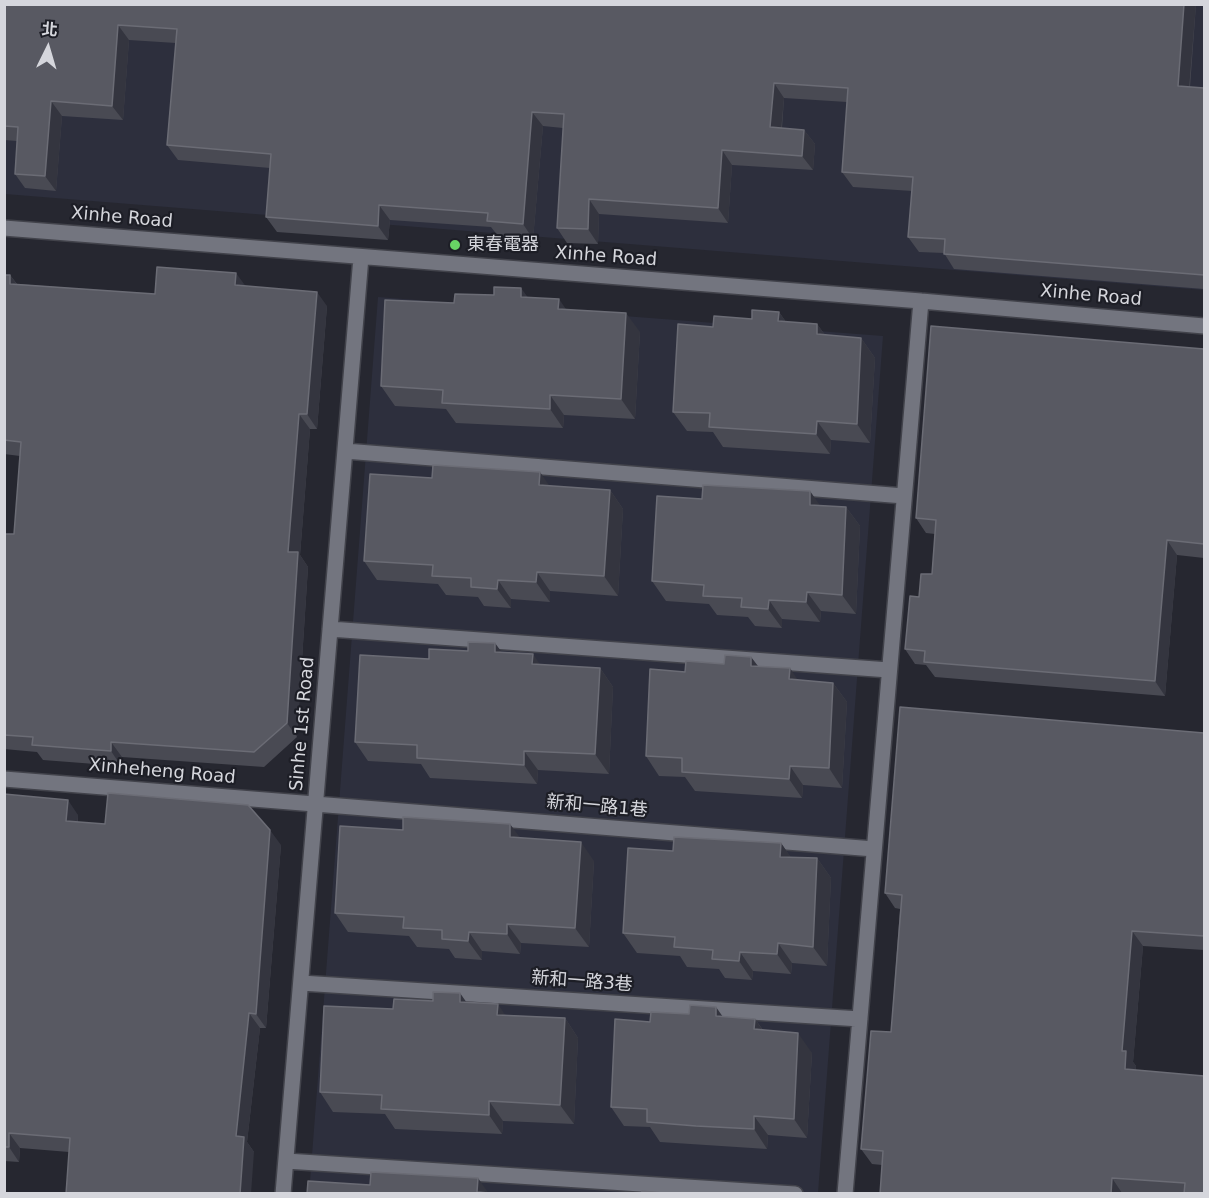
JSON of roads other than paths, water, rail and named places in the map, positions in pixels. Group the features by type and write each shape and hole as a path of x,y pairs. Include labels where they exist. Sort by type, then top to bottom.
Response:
{"street":[{"name":"Xinhe Road","path":"4,228 921,301 1204,326"},
{"name":"Sinhe 1st Road","path":"283,1194 361,257"},
{"path":"845,1194 921,301"},
{"path":"345,451 904,496"},
{"path":"330,629 890,670"},
{"name":"Xinheheng Road","path":"4,779 315,805"},
{"name":"新和一路1巷","path":"315,805 874,849"},
{"name":"新和一路3巷","path":"301,983 860,1019"},
{"path":"286,1161 795,1194"}],"place":[{"name":"東春電器","path":"455,245"}]}
